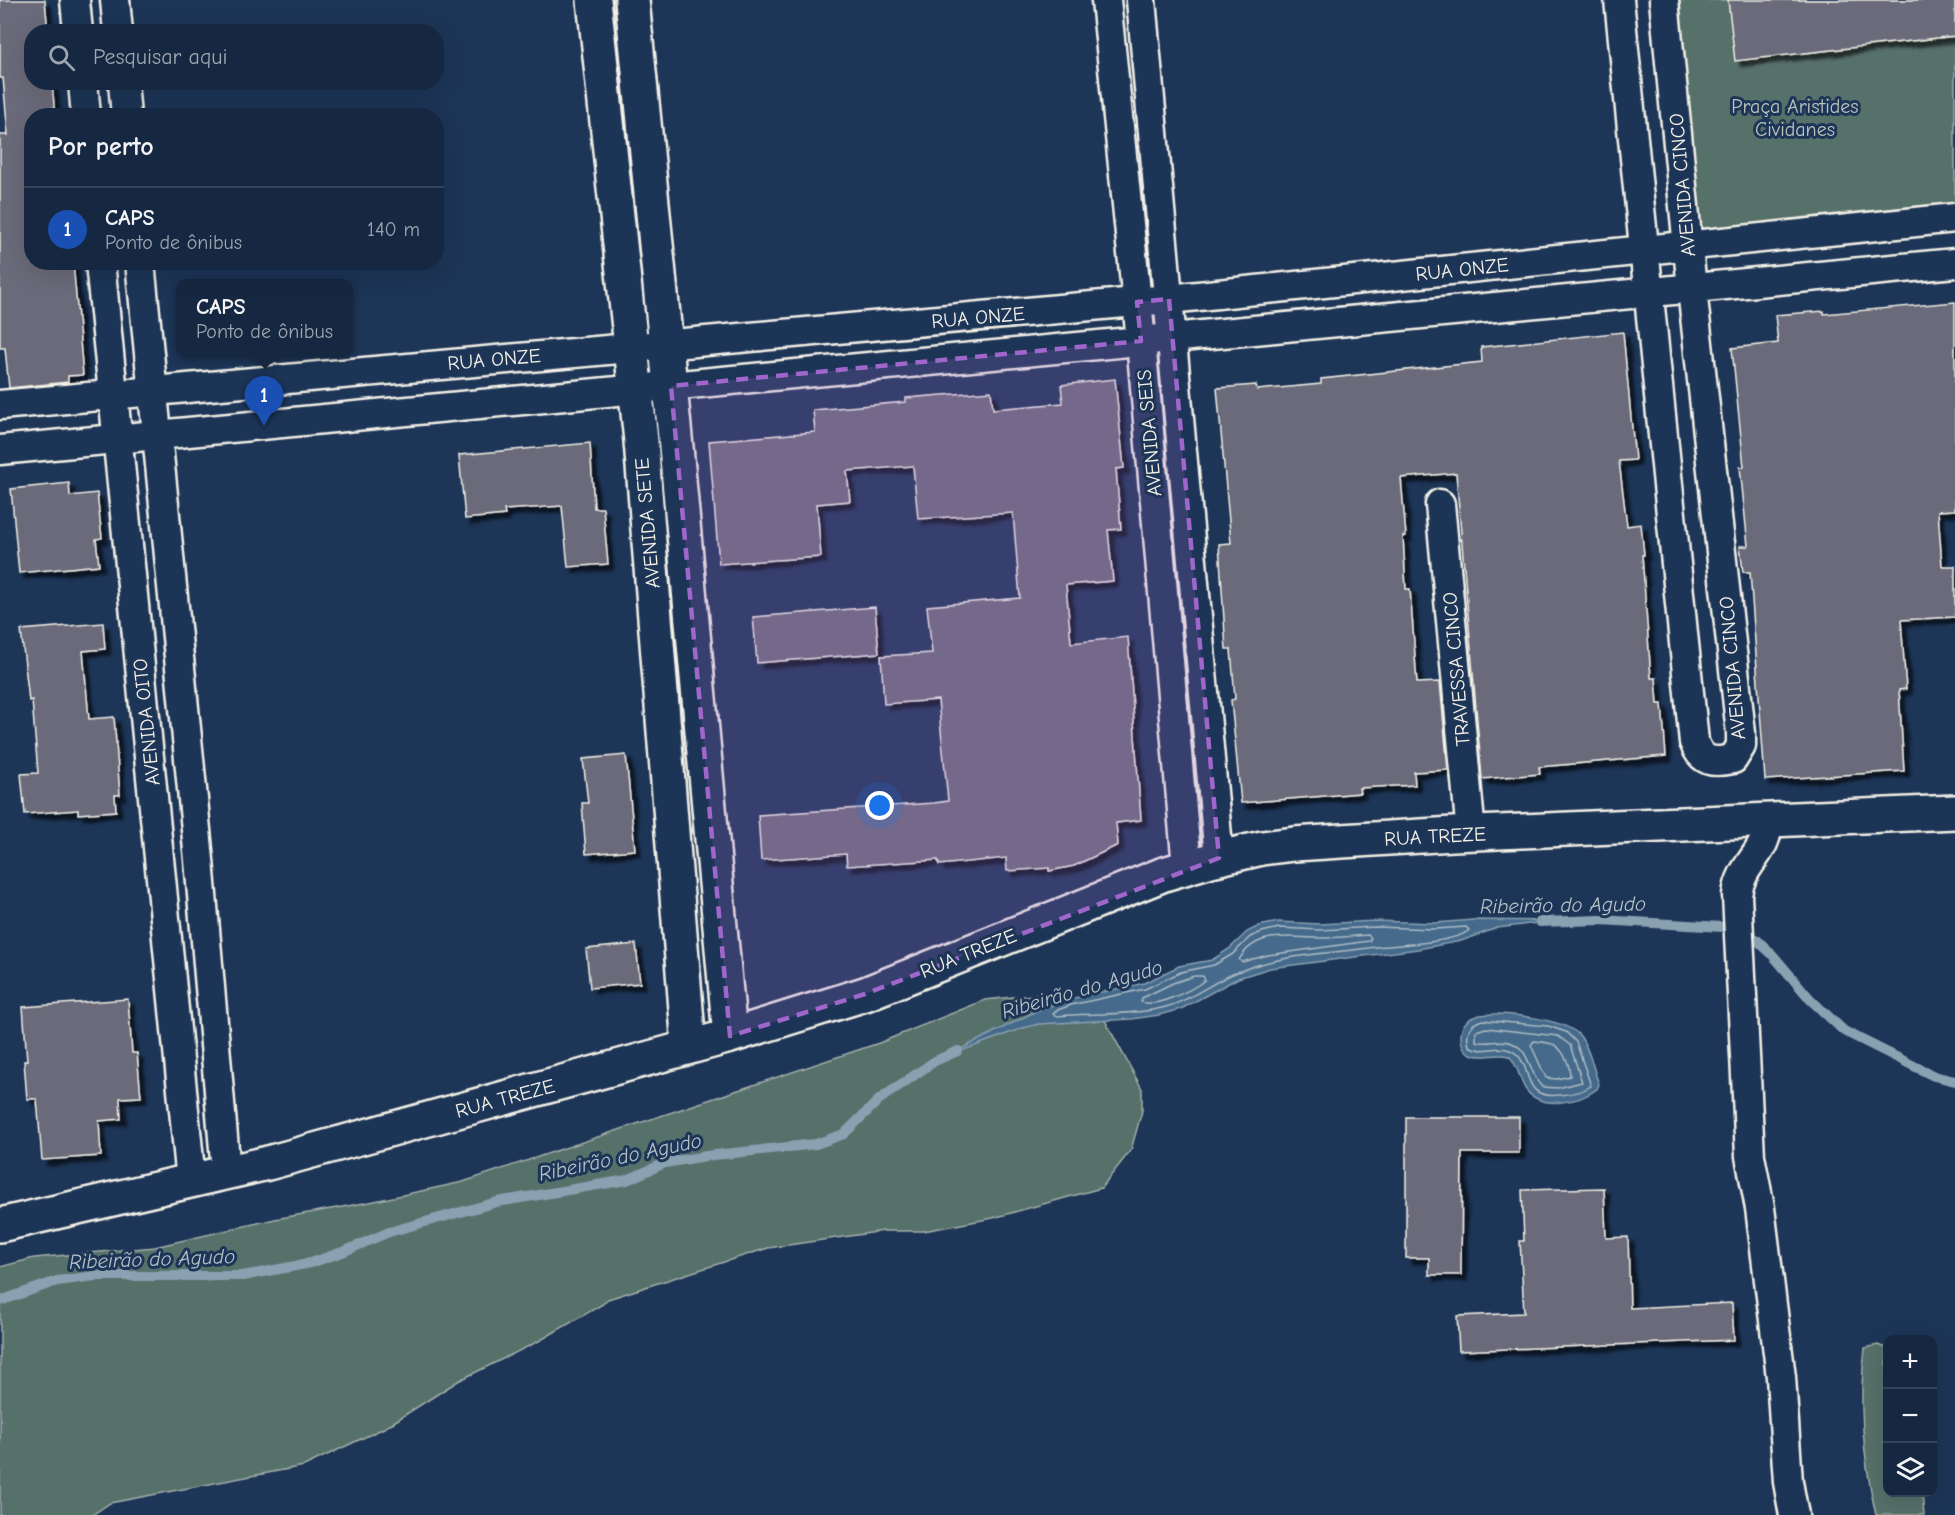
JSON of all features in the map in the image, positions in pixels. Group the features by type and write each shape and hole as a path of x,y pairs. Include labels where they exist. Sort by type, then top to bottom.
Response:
{"street":[{"path":"75,0 77,24"},
{"path":"115,0 117,24"},
{"name":"AVENIDA SETE","path":"594,0 636,390 689,1047"},
{"name":"AVENIDA SETE","path":"632,0 730,1036"},
{"name":"AVENIDA SEIS","path":"1106,0 1141,341 1186,867"},
{"name":"AVENIDA SEIS","path":"1141,0 1219,858"},
{"name":"AVENIDA CINCO","path":"1619,0 1694,742 1698,753 1705,760 1721,761 1733,759 1741,746 1741,733 1692,289 1664,0"},
{"path":"84,90 85,108"},
{"path":"124,90 125,108"},
{"name":"RUA ONZE","path":"0,405 1169,299 1955,218"},
{"name":"RUA ONZE","path":"0,450 1955,263"},
{"name":"AVENIDA OITO","path":"101,270 191,1181"},
{"name":"AVENIDA OITO","path":"141,270 199,860 226,1172"},
{"name":"TRAVESSA CINCO","path":"1440,504 1471,834"},
{"path":"1162,582 1194,582"},
{"path":"1169,660 1201,659"},
{"name":"RUA TREZE","path":"0,1225 226,1172 730,1036 865,994 1164,874 1262,848 1294,844 1471,834 1955,812"},
{"path":"1768,820 1768,833 1764,843 1745,869 1737,895 1750,1155 1760,1208 1780,1366 1788,1482 1794,1515"}],"highlighted area":[{"path":"1169,299 1219,858 865,994 730,1036 671,386 1141,341 1137,302"}],"green space":[{"name":"Praça Aristides Cividanes","path":"1664,0 1955,0 1955,218 1688,247"},
{"path":"1043,994 1095,1002 1142,1089 1142,1111 1131,1150 1101,1188 993,1218 924,1231 884,1231 768,1248 608,1299 539,1341 458,1381 386,1427 304,1466 110,1503 92,1515 0,1515 0,1267 34,1258 155,1247 275,1219 463,1182 879,1043 985,1000"},
{"path":"1878,1345 1883,1347 1883,1497 1922,1497 1924,1515 1876,1515 1865,1453 1862,1411 1865,1348"}],"water":[{"path":"1473,920 1555,921 1497,928 1461,941 1418,949 1270,968 1238,978 1181,1009 1132,1019 1039,1024 945,1057 1038,1010 1069,999 1144,983 1179,966 1212,960 1229,949 1247,932 1259,926 1278,922 1435,923"},
{"path":"1503,1014 1533,1018 1572,1030 1580,1036 1586,1047 1599,1084 1597,1089 1571,1101 1550,1102 1533,1096 1526,1090 1509,1056 1476,1056 1464,1048 1461,1039 1462,1029 1467,1021 1480,1015"}],"building":[{"path":"0,0 45,0 47,24 24,24 24,90 53,90 54,108 24,108 24,270 74,270 83,375 68,376 68,382 9,388 5,348 0,348 0,135 8,135 3,78 0,78"},
{"path":"1728,0 1955,0 1955,36 1735,61"},
{"path":"1955,302 1955,510 1938,511 1942,566 1955,566 1955,617 1901,620 1906,689 1899,690 1904,771 1765,780 1750,572 1743,572 1740,546 1748,546 1740,467 1744,467 1732,348 1778,343 1775,315 1824,311 1824,314"},
{"path":"1623,332 1635,460 1619,461 1627,526 1641,524 1651,678 1656,678 1658,704 1662,704 1666,756 1539,767 1540,774 1482,779 1456,473 1401,478 1406,536 1403,536 1406,589 1410,589 1417,683 1440,682 1448,770 1414,772 1415,785 1359,788 1360,793 1241,803 1231,700 1235,699 1231,649 1226,649 1219,544 1231,543 1217,388 1256,385 1257,390 1321,384 1321,379 1482,362 1481,347"},
{"path":"1115,379 1124,468 1116,469 1121,529 1108,530 1113,581 1066,585 1071,643 1128,637 1141,820 1116,823 1118,845 1074,866 1049,871 1049,868 1007,871 1006,858 939,865 938,860 847,866 846,854 761,860 758,815 948,801 938,700 884,704 881,656 932,653 927,606 1020,598 1013,513 918,519 913,466 847,471 850,501 817,504 821,557 719,564 709,441 815,432 813,410 906,402 906,398 991,391 993,409 1063,403 1061,385"},
{"path":"590,443 594,508 603,508 608,564 568,567 562,506 504,510 505,515 465,519 459,455"},
{"path":"69,483 70,496 97,493 102,538 96,539 99,565 19,573 11,489"},
{"path":"875,607 879,653 757,663 753,617"},
{"path":"103,623 105,649 83,651 89,719 114,717 120,795 115,795 116,811 78,814 78,810 25,814 21,774 38,773 32,700 29,701 21,630"},
{"path":"626,755 635,850 586,854 582,803 588,803 583,759"},
{"path":"636,944 640,983 590,988 586,949"},
{"path":"128,999 132,1053 137,1053 141,1097 120,1098 121,1119 99,1121 101,1156 42,1160 37,1099 27,1099 23,1007"},
{"path":"1406,1117 1519,1117 1519,1153 1462,1153 1461,1275 1429,1275 1429,1258 1406,1258"},
{"path":"1604,1188 1606,1238 1628,1237 1630,1308 1732,1303 1734,1340 1459,1351 1457,1316 1524,1313 1520,1241 1524,1241 1522,1190"}],"waterway":[{"name":"Ribeirão do Agudo","path":"1540,922 1600,920 1723,927 1757,940 1811,1000 1844,1031 1934,1076 1955,1081"},
{"name":"Ribeirão do Agudo","path":"0,1301 57,1281 95,1276 243,1276 311,1263 389,1232 497,1202 627,1180 665,1163 706,1156 816,1144 844,1134 880,1099 935,1061 958,1051"}],"place":[{"name":"CAPS","path":"264,426"}]}
